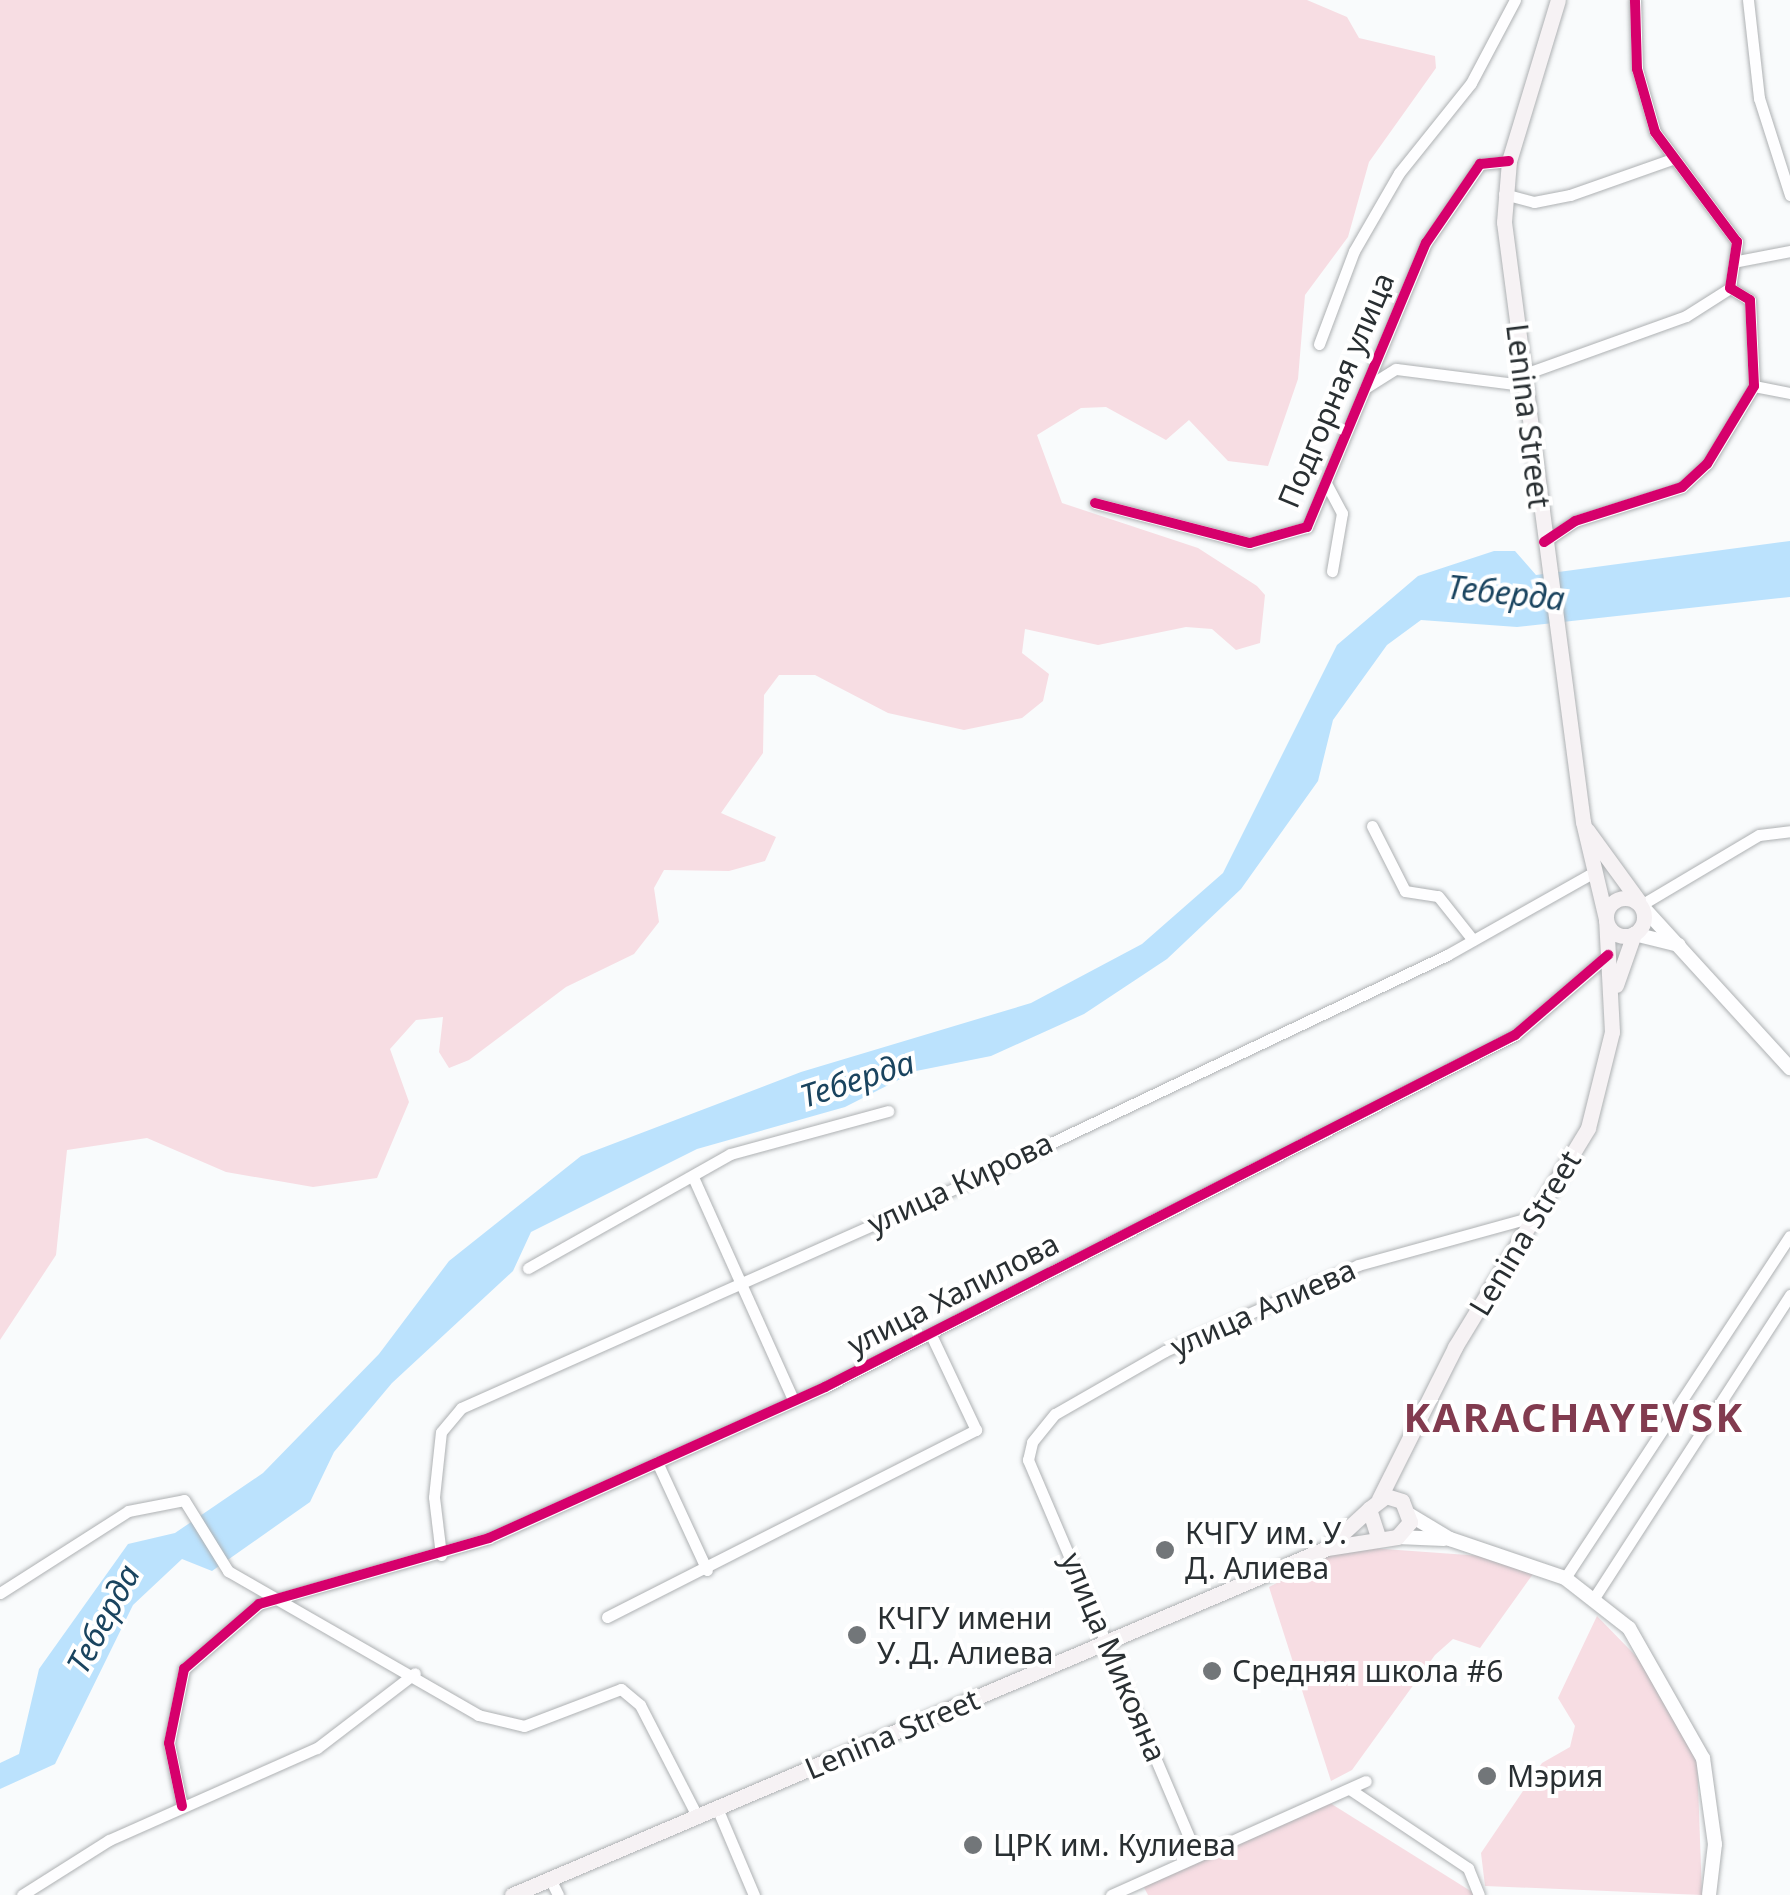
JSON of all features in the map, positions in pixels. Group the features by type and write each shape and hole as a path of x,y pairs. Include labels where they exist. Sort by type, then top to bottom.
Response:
{"main road":[{"name":"Lenina Street","path":"1557,7 1509,161 1504,194 1545,550 1591,874 1606,918 1613,994"},
{"name":"Lenina Street","path":"1327,1548 1374,1504 1404,1462 1455,1346 1588,1128 1613,994 1642,904 1583,822"},
{"path":"1634,934 1616,934 1606,918 1620,898 1642,904"},
{"name":"Lenina Street","path":"1404,1462 1408,1511"},
{"path":"1378,1536 1374,1504 1408,1511 1397,1537"},
{"name":"Lenina Street","path":"512,1895 1327,1548 1378,1536 1397,1537"}],"street":[{"path":"1320,344 1354,251 1399,173 1472,83 1515,0"},
{"path":"1364,389 1396,369 1523,380 1686,316 1730,288 1738,261 1738,242 1672,158 1638,69 1636,0"},
{"path":"1748,0 1759,98 1790,195"},
{"path":"1504,194 1534,202 1570,195 1672,158"},
{"name":"Подгорная улица","path":"1096,504 1250,543 1307,527 1426,244 1480,164 1509,161"},
{"path":"1738,261 1790,251"},
{"path":"1545,550 1575,521 1682,487 1707,464 1754,386 1750,300 1730,288"},
{"path":"1754,386 1790,393"},
{"path":"1327,485 1342,513 1332,571"},
{"path":"1372,826 1405,891 1438,896 1473,940"},
{"path":"1790,831 1760,835 1642,904 1790,1068"},
{"name":"улица Кирова","path":"442,1555 434,1497 448,1417 742,1285 1473,940 1591,874"},
{"path":"1634,934 1684,947"},
{"name":"улица Халилова","path":"182,1806 169,1743 184,1669 217,1634 280,1598 442,1555 657,1462 930,1335 1516,1035 1608,955"},
{"path":"528,1268 730,1154 888,1111"},
{"path":"693,1178 793,1400"},
{"name":"улица Алиева","path":"1028,1460 1055,1414 1165,1351 1358,1265 1536,1216"},
{"path":"1565,1578 1790,1236"},
{"path":"1594,1598 1790,1295"},
{"path":"607,1617 707,1570 976,1430 930,1335"},
{"name":"улица Микояна","path":"1028,1460 1196,1856"},
{"path":"657,1462 707,1570"},
{"path":"0,1593 128,1511 184,1500 228,1571 505,1726 621,1689 640,1705 698,1818"},
{"path":"1408,1511 1450,1539 1565,1578 1630,1628 1689,1721 1713,1808 1709,1895"},
{"path":"1397,1537 1450,1539"},
{"path":"22,1895 182,1806 317,1748 415,1673"},
{"path":"1111,1895 1366,1781"},
{"path":"1351,1790 1468,1868 1479,1895"},
{"path":"718,1808 754,1895"},
{"path":"550,1879 558,1895"}],"shaded area":[{"path":"0,0 1307,0 1347,17 1359,38 1435,56 1436,68 1369,162 1348,237 1305,295 1298,379 1268,466 1228,461 1189,420 1166,440 1106,407 1081,408 1037,435 1062,503 1198,548 1257,586 1265,595 1260,643 1236,650 1212,629 1186,627 1098,645 1025,629 1022,653 1049,674 1043,701 1022,718 964,730 888,713 815,675 779,675 764,695 763,753 721,813 776,837 765,861 729,871 664,870 654,888 659,922 634,954 566,987 469,1060 449,1068 439,1052 443,1017 416,1020 390,1049 409,1102 377,1178 313,1187 226,1172 147,1138 67,1150 56,1255 0,1340"},
{"path":"1370,1548 1482,1556 1533,1574 1480,1648 1453,1639 1435,1655 1352,1770 1331,1781 1269,1587 1335,1553"},
{"path":"1597,1616 1665,1686 1697,1757 1702,1895 1485,1886 1481,1853 1542,1763 1570,1747 1575,1726 1558,1698"},
{"path":"1330,1803 1477,1895 1148,1895 1141,1882"}],"water":[{"name":"Теберда","path":"1790,541 1790,597 1517,627 1421,620 1387,645 1333,720 1318,781 1241,889 1167,959 1084,1014 991,1056 916,1071 845,1107 697,1149 531,1232 513,1271 392,1383 334,1452 310,1502 212,1571 182,1559 133,1605 55,1764 0,1789 0,1763 19,1754 39,1669 128,1544 175,1533 263,1473 379,1354 449,1261 581,1156 801,1072 1031,1003 1142,944 1223,873 1337,645 1418,576 1494,551 1515,551 1536,575"}],"cycle path":[{"path":"1544,542 1575,521 1682,487 1707,464 1754,386 1750,300 1730,288 1737,242 1655,132 1637,69 1635,0"},
{"path":"1095,503 1250,543 1307,527 1426,243 1480,164 1509,161"},
{"path":"182,1806 169,1743 184,1669 259,1604 489,1538 825,1387 1515,1035 1608,955"}],"place":[{"name":"КЧГУ им. У. Д. Алиева","path":"1165,1550"},
{"name":"КЧГУ имени У. Д. Алиева","path":"857,1635"},
{"name":"Средняя школа #6","path":"1212,1671"},
{"name":"Мэрия","path":"1487,1776"},
{"name":"ЦРК им. Кулиева","path":"973,1845"}],"district":[{"name":"KARACHAYEVSK","path":"1574,1417"}]}
